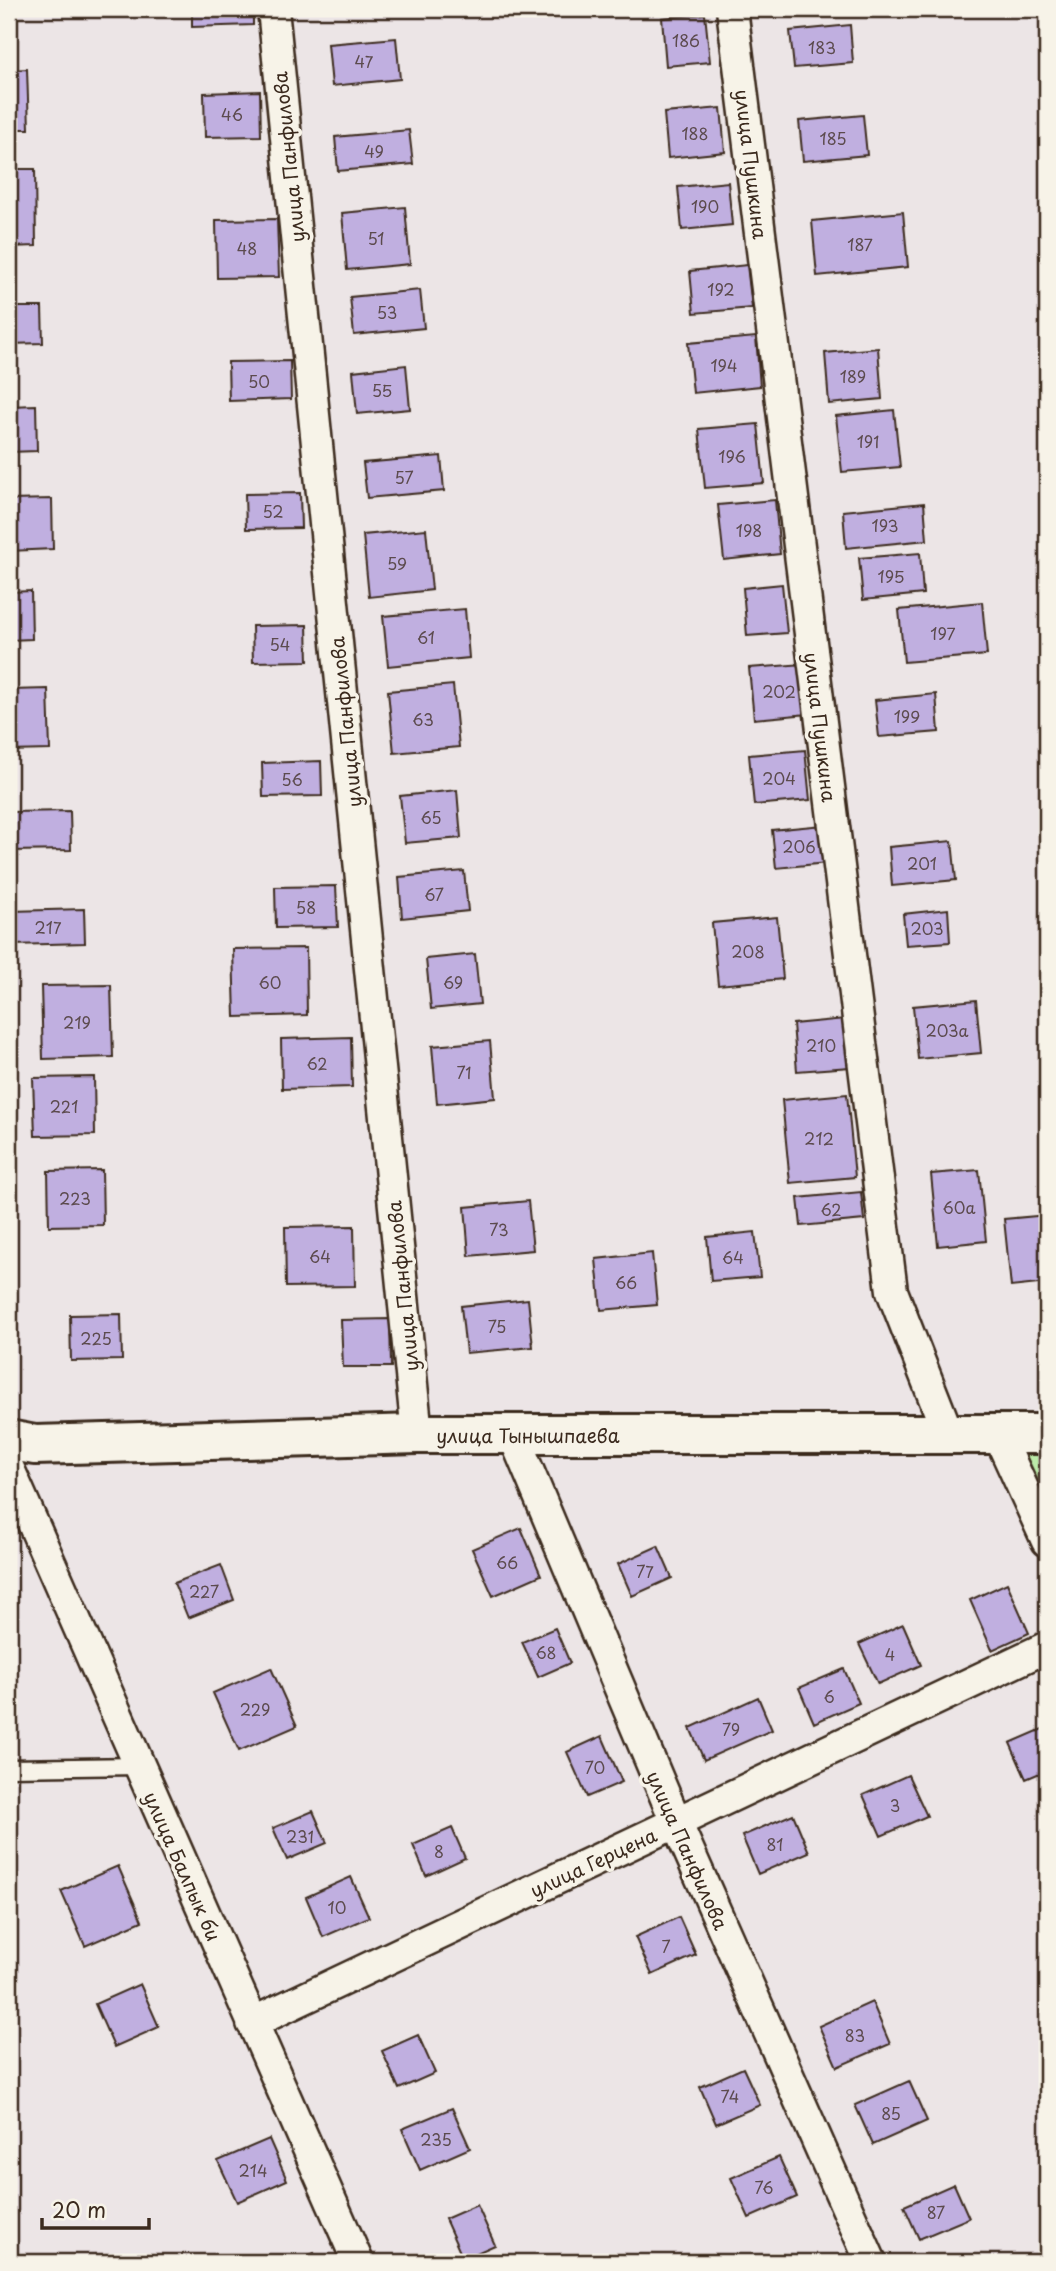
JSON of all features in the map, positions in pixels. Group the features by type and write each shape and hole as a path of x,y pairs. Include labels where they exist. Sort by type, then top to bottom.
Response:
{"street":[{"name":"улица Панфилова","path":"273,9 417,1434"},
{"name":"улица Пушкина","path":"732,9 891,1292 949,1436"},
{"name":"улица Тынышпаева","path":"9,1440 35,1445 417,1434 1047,1434"},
{"name":"улица Панфилова","path":"513,1434 676,1822 870,2262"},
{"path":"999,1436 1047,1541"},
{"name":"улица Балпык би","path":"9,1469 358,2262"},
{"name":"улица Герцена","path":"252,2023 1047,1647"}],"lane":[{"path":"9,1768 139,1766"}],"green space":[{"path":"1047,1451 1047,1498 1024,1452"}],"building":[{"path":"192,9 253,9 253,25 192,27"},
{"path":"705,14 710,62 666,66 662,18"},
{"path":"850,25 853,63 794,68 790,31"},
{"path":"396,38 400,79 332,86 328,44"},
{"path":"27,69 29,129 9,129 9,70"},
{"path":"260,91 261,136 205,137 204,93"},
{"path":"721,108 725,152 668,158 664,113"},
{"path":"863,115 867,155 803,161 799,121"},
{"path":"409,130 413,164 338,171 335,137"},
{"path":"9,169 35,169 36,246 9,247"},
{"path":"728,182 732,225 682,230 678,187"},
{"path":"405,207 410,264 347,270 342,213"},
{"path":"903,212 908,267 817,276 812,221"},
{"path":"277,219 279,277 217,278 216,220"},
{"path":"747,265 752,308 694,313 690,271"},
{"path":"420,290 424,328 354,335 350,297"},
{"path":"9,307 42,307 43,343 9,344"},
{"path":"756,337 760,386 693,393 688,343"},
{"path":"878,348 882,399 829,404 825,353"},
{"path":"290,361 291,399 229,401 228,362"},
{"path":"406,365 410,409 357,414 353,371"},
{"path":"36,405 37,451 9,452 9,406"},
{"path":"894,410 900,467 842,472 836,416"},
{"path":"758,424 764,483 705,488 699,429"},
{"path":"441,456 444,491 367,498 363,463"},
{"path":"300,493 301,528 246,529 245,494"},
{"path":"52,499 53,549 9,551 9,500"},
{"path":"775,500 780,554 724,560 718,505"},
{"path":"924,503 927,540 846,548 843,511"},
{"path":"426,529 432,590 369,597 363,535"},
{"path":"920,553 923,594 863,600 859,558"},
{"path":"782,584 787,633 747,636 743,588"},
{"path":"31,591 32,639 9,640 9,592"},
{"path":"982,602 987,655 904,662 899,610"},
{"path":"465,609 469,658 388,666 383,616"},
{"path":"307,625 308,661 253,662 252,626"},
{"path":"804,664 808,714 754,719 749,668"},
{"path":"453,685 459,747 394,753 388,691"},
{"path":"48,689 50,750 9,751 9,690"},
{"path":"936,694 939,732 879,737 875,700"},
{"path":"805,750 810,800 754,805 749,755"},
{"path":"321,761 322,796 263,797 262,763"},
{"path":"457,790 461,838 405,843 400,796"},
{"path":"70,811 71,850 9,851 9,812"},
{"path":"823,825 827,863 776,868 772,830"},
{"path":"952,841 956,880 892,886 889,847"},
{"path":"464,871 468,911 402,918 399,877"},
{"path":"336,886 338,927 276,928 275,887"},
{"path":"84,909 85,943 12,945 11,911"},
{"path":"948,909 950,942 906,945 903,914"},
{"path":"777,917 783,979 718,985 712,923"},
{"path":"306,948 307,1015 235,1017 233,949"},
{"path":"475,954 480,1004 431,1009 426,959"},
{"path":"111,985 113,1057 43,1059 41,986"},
{"path":"976,1000 981,1053 918,1059 913,1006"},
{"path":"845,1019 850,1067 797,1071 793,1024"},
{"path":"351,1037 352,1087 282,1089 281,1039"},
{"path":"490,1041 495,1098 437,1104 432,1046"},
{"path":"94,1077 95,1135 35,1136 33,1078"},
{"path":"847,1094 855,1177 790,1183 782,1100"},
{"path":"102,1170 103,1225 49,1226 48,1171"},
{"path":"979,1170 986,1241 938,1246 931,1174"},
{"path":"861,1192 864,1220 801,1226 798,1198"},
{"path":"528,1201 533,1250 469,1256 465,1207"},
{"path":"1047,1215 1047,1283 1011,1287 1004,1219"},
{"path":"354,1226 355,1286 286,1287 285,1227"},
{"path":"755,1232 760,1277 711,1281 707,1237"},
{"path":"652,1253 657,1305 601,1310 596,1259"},
{"path":"528,1299 533,1347 466,1353 461,1306"},
{"path":"121,1314 122,1360 71,1361 70,1315"},
{"path":"390,1319 391,1367 343,1367 341,1320"},
{"path":"521,1528 541,1575 493,1596 472,1549"},
{"path":"658,1546 672,1578 632,1596 618,1564"},
{"path":"221,1565 234,1600 188,1618 174,1583"},
{"path":"1007,1583 1029,1633 992,1650 970,1600"},
{"path":"903,1624 921,1665 878,1684 859,1644"},
{"path":"555,1628 570,1663 538,1677 522,1642"},
{"path":"271,1668 297,1726 239,1751 213,1693"},
{"path":"844,1669 859,1703 814,1723 799,1688"},
{"path":"758,1697 772,1730 704,1760 690,1728"},
{"path":"1047,1727 1047,1770 1026,1779 1010,1743"},
{"path":"602,1736 622,1782 587,1797 567,1752"},
{"path":"908,1775 927,1816 881,1836 863,1795"},
{"path":"313,1811 327,1843 287,1860 273,1828"},
{"path":"793,1814 809,1852 758,1874 742,1836"},
{"path":"452,1828 465,1858 426,1876 413,1845"},
{"path":"118,1866 142,1921 85,1946 61,1891"},
{"path":"351,1877 369,1917 323,1937 306,1897"},
{"path":"679,1917 696,1955 652,1975 635,1937"},
{"path":"140,1984 159,2027 114,2047 95,2004"},
{"path":"872,2002 890,2044 837,2067 819,2026"},
{"path":"418,2035 435,2073 399,2089 382,2051"},
{"path":"743,2068 760,2105 716,2124 700,2087"},
{"path":"909,2081 927,2121 873,2145 855,2105"},
{"path":"452,2108 470,2148 420,2170 402,2129"},
{"path":"269,2139 287,2180 237,2202 218,2161"},
{"path":"779,2157 797,2197 749,2218 731,2178"},
{"path":"954,2184 969,2218 919,2239 904,2206"},
{"path":"477,2205 495,2245 463,2259 445,2219"},
{"path":"314,2253 318,2262 293,2262"}]}
